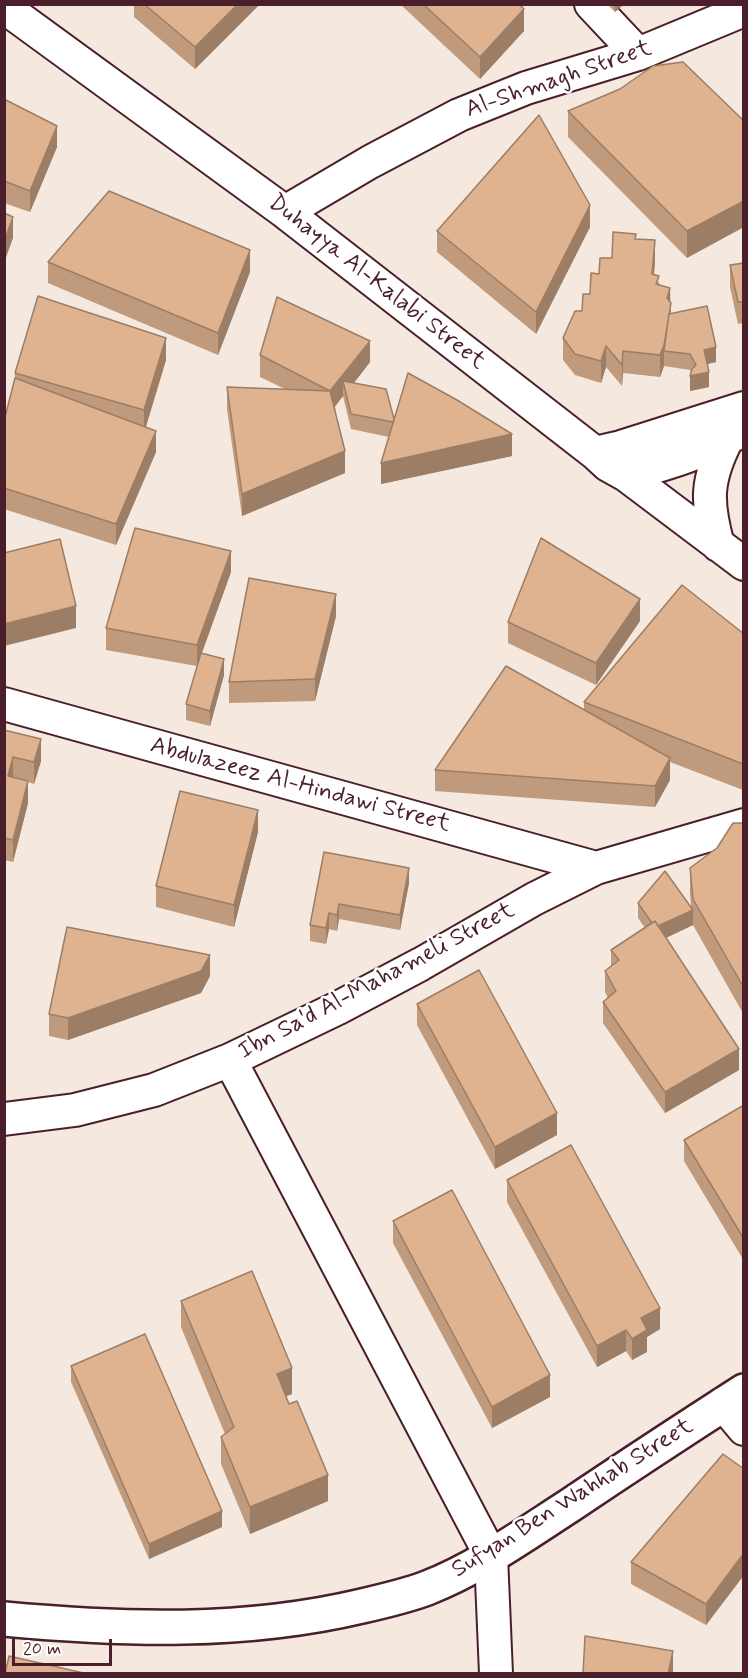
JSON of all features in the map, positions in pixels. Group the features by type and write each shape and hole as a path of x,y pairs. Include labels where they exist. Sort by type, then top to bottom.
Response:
{"street":[{"path":"591,4 638,54"},
{"name":"Duhayya Al-Kalabi Street","path":"4,7 285,212 608,465 626,475 744,564"},
{"name":"Al-Shmagh Street","path":"285,212 370,162 459,115 526,88 638,54 744,10"},
{"path":"595,453 744,408"},
{"path":"626,475 670,462 735,434"},
{"path":"718,545 708,504 719,455 735,434"},
{"name":"Abdulazeez Al-Hindawi Street","path":"4,704 596,868"},
{"name":"Ibn Sa'd Al-Mahameli Street","path":"4,1119 75,1110 154,1090 230,1059 348,1002 534,899 596,868 744,825"},
{"path":"230,1059 491,1556 496,1674"},
{"path":"733,1397 744,1429"},
{"name":"Sufyan Ben Wahhab Street","path":"4,1619 76,1625 170,1628 297,1619 392,1599 428,1587 491,1556 733,1397"}],"building":[{"path":"144,4 238,4 195,47"},
{"path":"423,4 519,4 524,9 480,57"},
{"path":"683,62 744,121 744,201 687,231 568,111 620,89 653,66"},
{"path":"4,99 57,126 30,191 4,181"},
{"path":"539,115 590,205 536,312 437,231"},
{"path":"109,191 250,250 218,333 48,262"},
{"path":"4,213 13,217 4,242"},
{"path":"613,232 636,234 635,239 655,240 652,274 659,276 656,284 670,288 667,298 671,303 664,345 660,355 623,351 622,365 606,346 601,361 575,354 563,338 575,311 582,311 583,294 590,294 591,273 599,274 600,258 612,258"},
{"path":"744,263 744,302 738,302 730,265"},
{"path":"38,296 166,338 144,410 15,373"},
{"path":"277,297 370,341 330,391 260,355"},
{"path":"707,306 716,347 704,350 709,372 690,376 696,365 690,354 664,351 669,314"},
{"path":"408,373 457,400 512,434 381,463"},
{"path":"15,378 156,431 116,524 4,488 4,421"},
{"path":"343,381 386,389 393,422 351,414"},
{"path":"227,387 330,391 345,451 242,494"},
{"path":"135,528 231,551 197,645 106,628"},
{"path":"541,538 640,599 596,663 508,622"},
{"path":"60,539 76,606 4,624 4,553"},
{"path":"249,578 336,594 315,679 229,682"},
{"path":"682,585 744,634 743,764 584,702"},
{"path":"201,653 224,659 210,711 186,704"},
{"path":"506,666 670,758 655,786 435,770"},
{"path":"4,730 41,739 34,762 13,757 8,776 28,781 13,840 4,838"},
{"path":"180,791 258,810 234,905 156,886"},
{"path":"733,823 744,823 744,988 693,899 690,868 717,848"},
{"path":"324,852 409,868 400,915 339,904 337,915 329,913 326,928 310,925"},
{"path":"665,871 693,910 658,926 655,921 652,923 638,903"},
{"path":"655,921 739,1049 665,1092 603,1002 616,991 605,971 619,960 611,950"},
{"path":"67,927 210,955 201,971 68,1018 49,1014"},
{"path":"479,970 557,1113 495,1147 417,1004"},
{"path":"744,1105 744,1239 684,1140"},
{"path":"571,1145 660,1308 641,1318 647,1330 632,1339 626,1330 597,1346 507,1180"},
{"path":"452,1190 550,1375 492,1407 393,1221"},
{"path":"252,1271 292,1368 277,1374 289,1404 297,1401 328,1475 250,1507 221,1437 234,1427 181,1301"},
{"path":"145,1334 222,1511 149,1544 71,1366"},
{"path":"723,1454 744,1469 744,1553 706,1604 631,1562"},
{"path":"585,1636 673,1651 668,1674 583,1674"},
{"path":"9,1656 88,1674 5,1674"}]}
